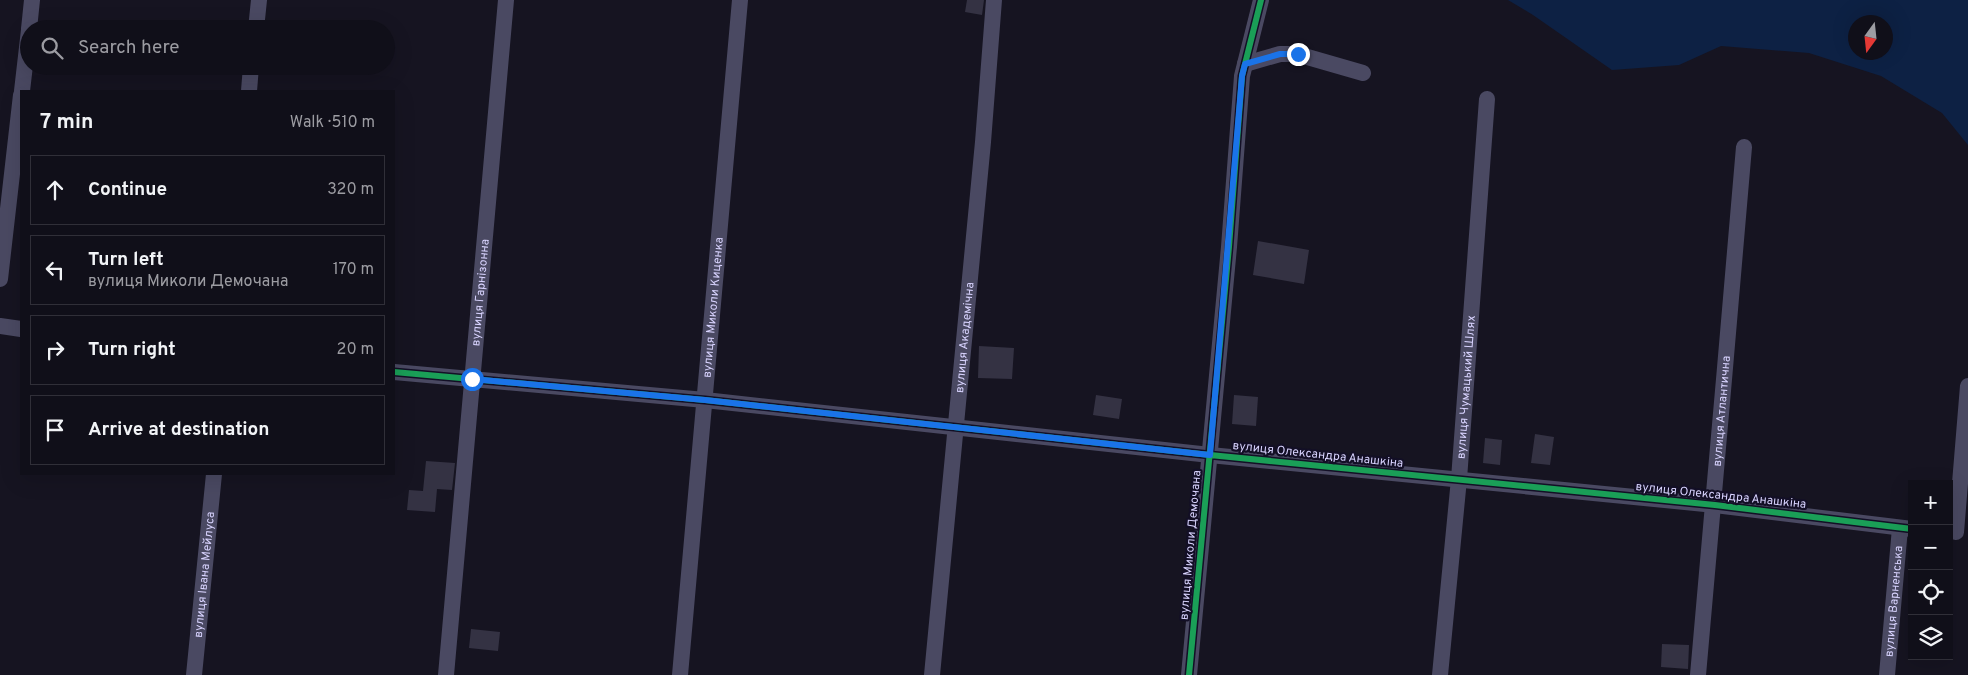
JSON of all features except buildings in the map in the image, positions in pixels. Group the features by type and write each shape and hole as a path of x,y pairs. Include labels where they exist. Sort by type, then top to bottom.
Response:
{"street":[{"path":"30,20 32,0"},
{"path":"257,20 259,0"},
{"name":"вулиця Гарнізонна","path":"446,675 506,0"},
{"name":"вулиця Миколи Киценка","path":"680,675 740,0"},
{"name":"вулиця Академічна","path":"932,675 982,152 994,0"},
{"name":"вулиця Миколи Демочана","path":"1189,675 1210,455 1242,76 1261,0"},
{"path":"1245,64 1280,54 1298,54 1363,73"},
{"path":"22,90 24,75"},
{"path":"248,90 250,75"},
{"name":"вулиця Чумацький Шлях","path":"1440,675 1459,479 1487,99"},
{"path":"0,280 20,104"},
{"name":"вулиця Атлантична","path":"1698,675 1715,505 1729,310 1744,147"},
{"path":"0,326 20,329"},
{"name":"вулиця Олександра Анашкіна","path":"395,372 705,400 1210,455 1715,505 1906,528"},
{"path":"1958,533 1968,386"},
{"name":"вулиця Івана Мейлуса","path":"194,675 214,475"},
{"name":"вулиця Варненська","path":"1887,675 1906,528"}],"water":[{"path":"1508,0 1968,0 1968,145 1942,113 1881,76 1809,53 1721,46 1679,65 1612,70 1533,15"}],"cycle path":[{"path":"1189,675 1229,247 1242,76 1261,0"},
{"path":"395,372 705,400 1210,455 1715,505 1908,529"}],"route":[{"path":"472,379 705,400 1210,455 1242,76 1245,64 1280,54 1298,54"}]}
